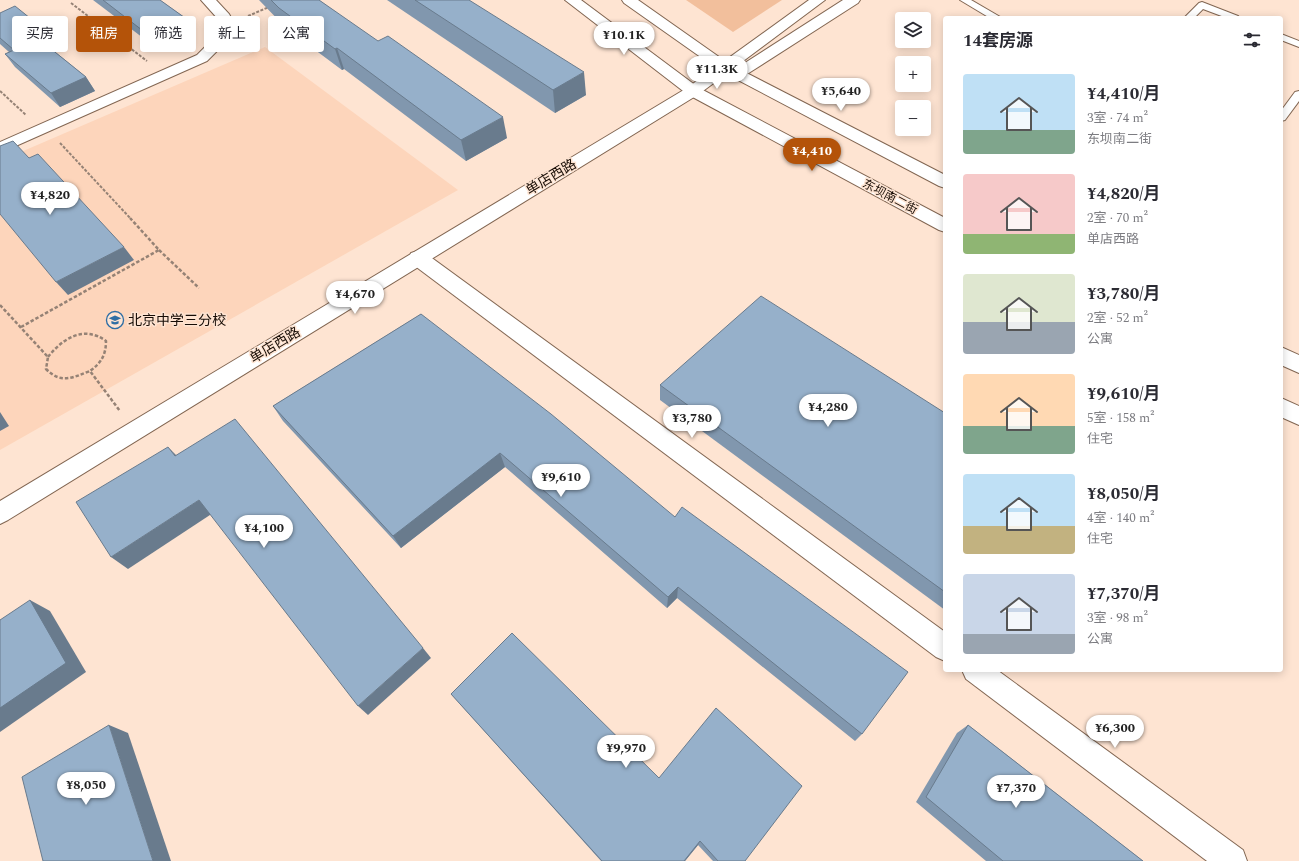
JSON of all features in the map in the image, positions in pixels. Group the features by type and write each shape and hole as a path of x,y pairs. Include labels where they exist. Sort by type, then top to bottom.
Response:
{"street":[{"path":"208,0 222,16"},
{"name":"东坝南二街","path":"572,0 693,91 943,225"},
{"path":"629,0 731,70 943,181"},
{"name":"单店西路","path":"731,70 818,0"},
{"name":"单店西路","path":"0,513 693,91 853,0"},
{"path":"0,148 202,58 208,52"},
{"path":"418,258 943,647"},
{"path":"1283,357 1299,365"},
{"path":"1283,407 1299,416"},
{"path":"978,672 1232,861"}],"lane":[{"path":"964,0 992,16"},
{"path":"1191,16 1202,5 1230,16"},
{"path":"1283,38 1299,44"},
{"path":"1283,115 1299,94"}],"path":[{"path":"71,3 164,75"},
{"path":"248,16 272,6"},
{"path":"0,91 43,130"},
{"path":"60,143 159,250 199,288"},
{"path":"21,327 159,250"},
{"path":"0,305 48,357"},
{"path":"83,334 95,334 106,341 106,352 101,363 90,371 68,380 52,376 46,369 48,357 54,348 71,337 83,334"},
{"path":"90,371 134,431"}],"shaded area":[{"path":"686,0 782,0 733,32"},
{"name":"北京中学三分校","path":"265,47 268,49 268,52 272,52 458,190 0,450 0,161 253,52 260,52 260,49"}],"building":[{"path":"103,0 160,0 182,16 140,16 140,29 132,22 132,16 124,16"},
{"path":"271,0 319,0 378,41 388,36 503,117 461,140 337,48 335,49 324,41 324,16 290,16"},
{"path":"415,0 469,0 584,72 553,90"},
{"path":"15,6 27,16 12,16 12,48 0,38 0,13"},
{"path":"12,51 55,52 86,77 51,93 5,54"},
{"path":"13,141 29,158 38,154 124,247 56,282 0,214 0,146"},
{"path":"761,296 943,412 943,591 660,385"},
{"path":"421,314 551,414 675,517 682,507 908,672 862,734 678,587 668,597 500,453 393,536 273,406"},
{"path":"235,419 423,648 358,706 199,500 111,557 76,502 168,447 175,456"},
{"path":"30,600 66,663 0,708 0,620"},
{"path":"512,633 659,778 716,708 802,786 745,861 718,861 700,841 684,861 602,861 451,694"},
{"path":"109,725 153,861 43,861 22,777"},
{"path":"968,725 1143,861 1003,861 926,797"}],"place":[{"name":"北京中学三分校","path":"115,320"}]}
